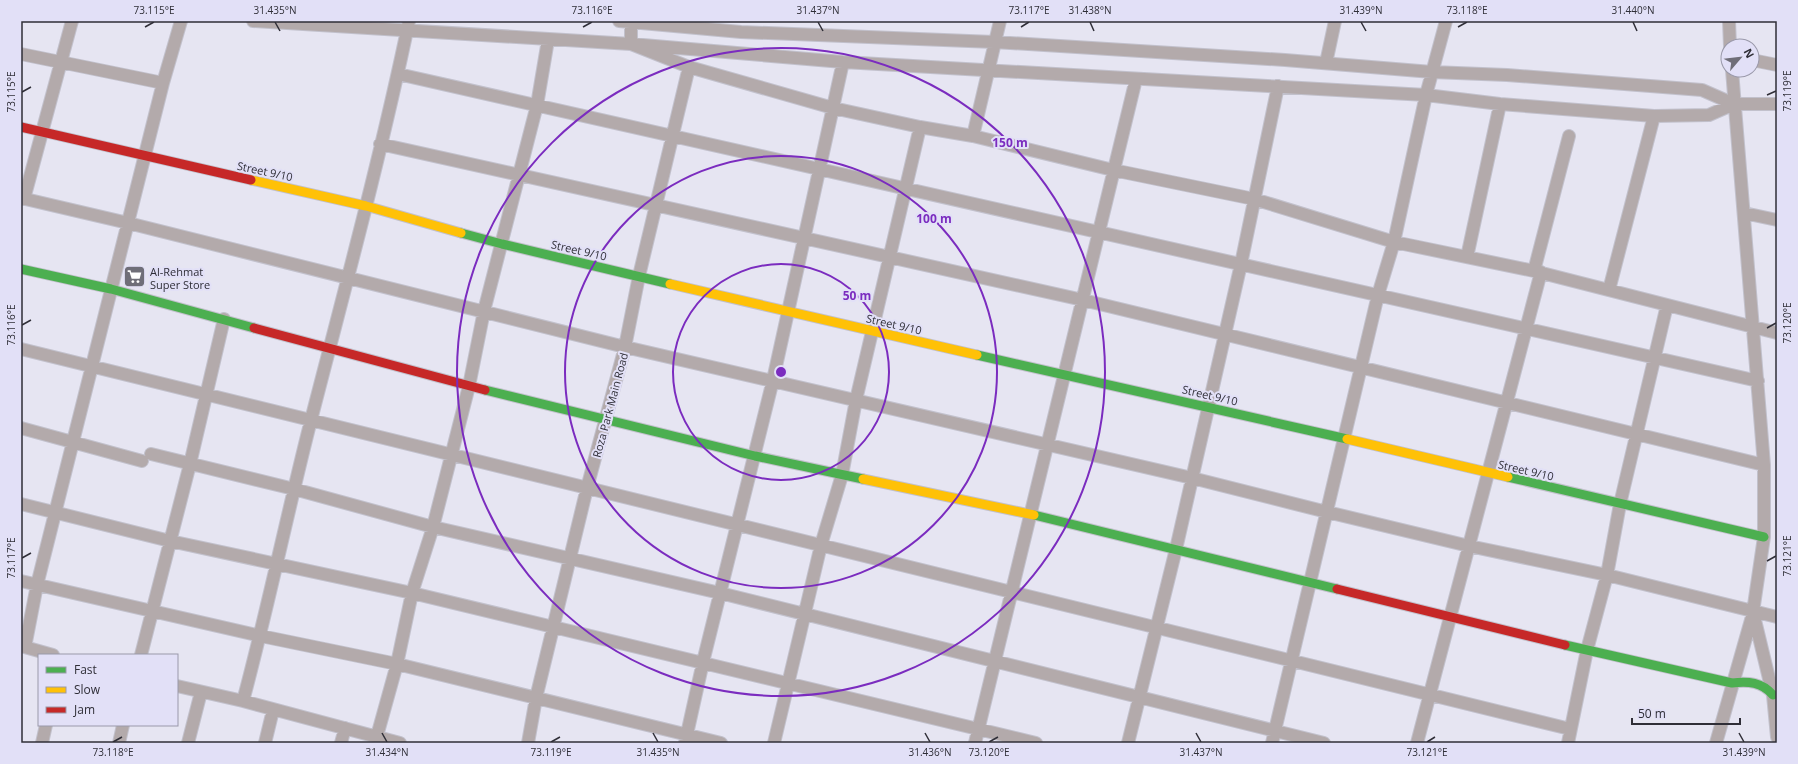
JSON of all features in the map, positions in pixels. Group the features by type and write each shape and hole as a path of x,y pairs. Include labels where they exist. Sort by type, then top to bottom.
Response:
{"street":[{"path":"72,21 59,63 23,199 128,223 347,279 484,311 625,347 773,380 1048,446 1192,478 1469,546 1607,575 1777,617"},
{"path":"49,654 23,647 37,584 162,83 181,21"},
{"path":"253,21 408,26 548,40 631,44 843,62 1426,95 1500,104 1654,116 1709,115 1734,104"},
{"path":"631,44 627,21 742,26 1326,63 1432,72 1507,75 1702,90 1734,104 1777,104"},
{"path":"973,136 1000,21"},
{"path":"1326,63 1335,21"},
{"path":"1272,743 1378,295 1394,242 1426,95 1446,21"},
{"path":"1729,21 1730,38"},
{"path":"244,701 261,636 311,420 366,206 408,26"},
{"path":"377,736 397,664 412,593 432,527 469,386 484,311 537,105 548,40"},
{"path":"631,44 689,67 833,108 920,127 973,136 1113,170 1254,199 1394,242 1538,271 1777,333"},
{"path":"21,54 162,83"},
{"path":"686,739 737,523 756,456 843,62"},
{"path":"1760,62 1777,65"},
{"name":"Roza Park Main Road","path":"528,743 536,698 587,488 607,420 625,347 639,276 689,67"},
{"path":"398,74 1758,381"},
{"path":"1716,743 1753,612 1764,537 1764,465 1732,78"},
{"path":"975,743 1066,375 1113,170 1136,79"},
{"path":"1128,743 1176,549 1207,406 1241,264 1278,86"},
{"path":"1467,257 1500,104"},
{"path":"1609,290 1654,116"},
{"name":"Street 9/10","path":"21,127 41,133 366,206 502,244 872,331 1207,406 1344,440 1764,537"},
{"path":"774,743 821,545 842,475 856,400 920,127"},
{"path":"1417,743 1526,329 1568,136"},
{"path":"380,144 1083,300 1764,465"},
{"path":"1744,213 1777,220"},
{"path":"21,269 111,289 469,386 607,420 756,456 1031,514 1587,650 1732,683 1745,682 1758,684 1769,689 1773,694"},
{"path":"1568,743 1587,650 1607,575 1620,504 1667,305"},
{"path":"141,654 190,464 224,319"},
{"path":"21,348 92,367 587,488 737,523 1570,729"},
{"path":"21,428 73,444 146,458 190,464 294,489 432,527 720,593 1324,743"},
{"path":"21,504 170,541 412,593 1036,743"},
{"path":"21,581 261,636 397,664 536,698 686,739 721,743"},
{"path":"1753,612 1773,694 1777,737"},
{"path":"178,686 244,701 400,743"},
{"path":"188,743 201,692"},
{"path":"265,743 273,710"},
{"path":"42,743 46,726"},
{"path":"119,743 123,726"},
{"path":"342,743 345,728"}],"traffic: fast":[{"path":"461,233 670,284"},
{"path":"21,269 111,289 254,328"},
{"path":"977,355 1347,439"},
{"path":"485,390 755,456 863,479"},
{"path":"1508,477 1764,537"},
{"path":"1034,515 1337,589"},
{"path":"1565,645 1732,683 1754,683 1764,687 1773,695"}],"traffic: slow":[{"path":"251,180 366,206 461,233"},
{"path":"670,284 977,355"},
{"path":"1347,439 1508,477"},
{"path":"863,479 1034,515"}],"traffic: jam":[{"path":"21,127 251,180"},
{"path":"254,328 485,390"},
{"path":"1337,589 1565,645"}],"place":[{"name":"Al-Rehmat Super Store","path":"134,277"}]}
